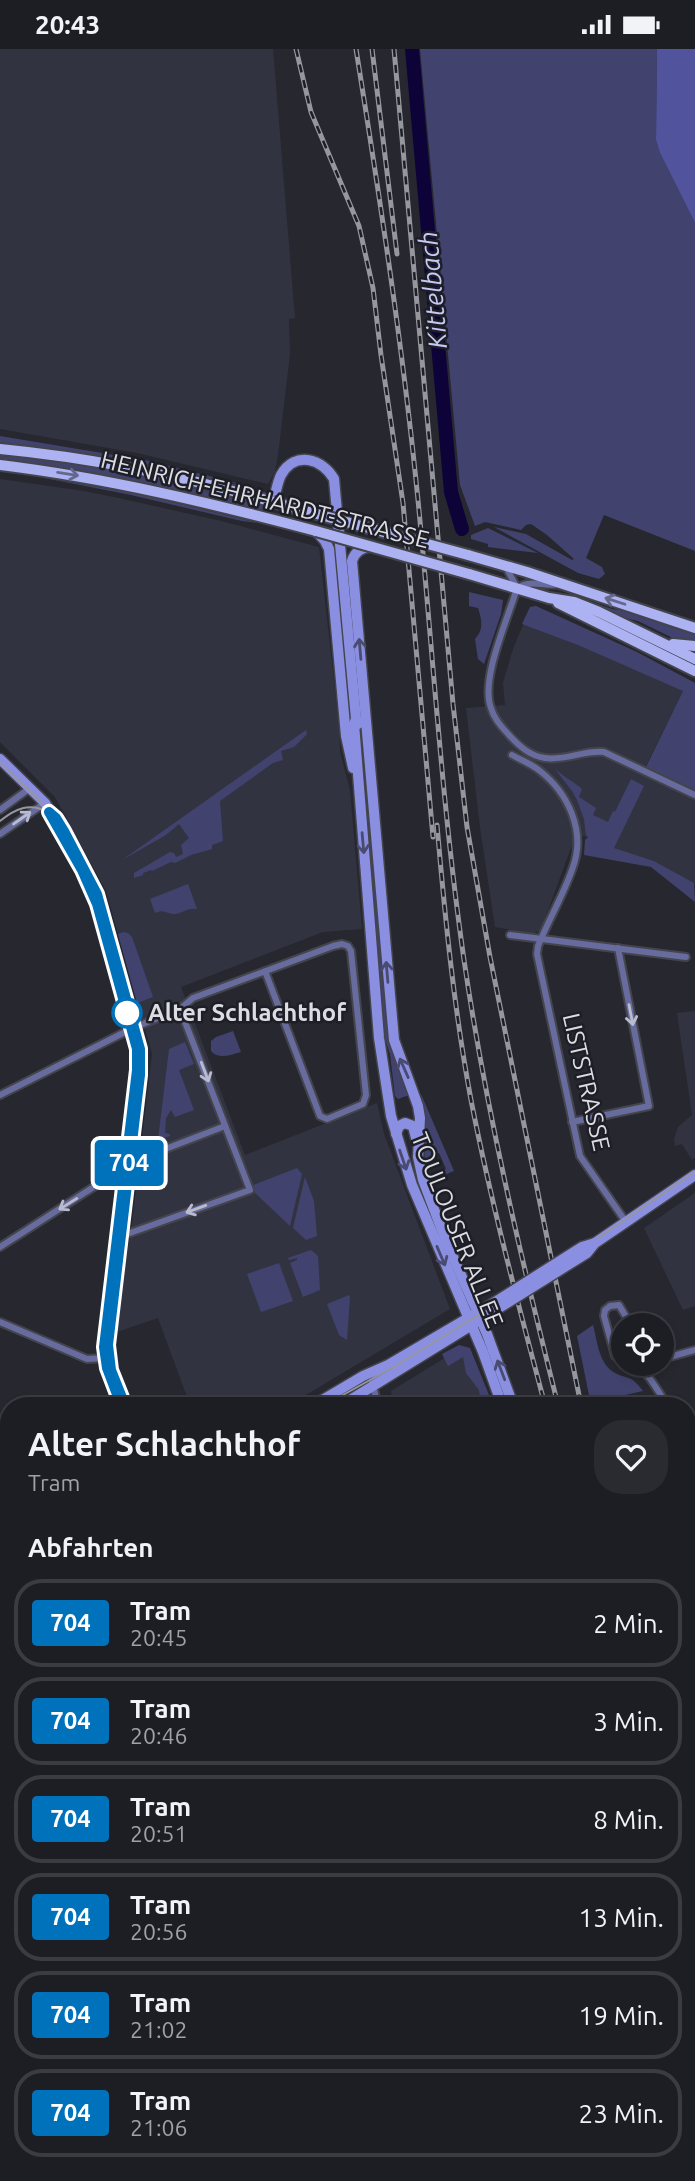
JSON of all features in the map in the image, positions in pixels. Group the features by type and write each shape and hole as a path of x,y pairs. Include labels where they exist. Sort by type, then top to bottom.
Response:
{"main road":[{"name":"HEINRICH-EHRHARDT-STRASSE","path":"0,449 136,468 271,501 505,566 695,628"},
{"path":"271,501 281,475 295,462 304,460 320,463 334,479 356,719 370,782"},
{"name":"HEINRICH-EHRHARDT-STRASSE","path":"0,465 131,485 316,531 549,599"},
{"path":"316,531 329,549 346,736 353,769 357,775"},
{"path":"370,546 359,550 354,556 370,782"},
{"path":"549,599 574,602 599,612 695,659"},
{"path":"549,599 695,671"},
{"path":"663,643 695,646"},
{"path":"356,719 357,775"},
{"path":"0,759 45,803 96,895 138,1050 139,1063 106,1338 107,1358 120,1397"},
{"name":"TOULOUSER ALLEE","path":"357,775 379,1038 388,1105 412,1185 483,1352 499,1397"},
{"name":"TOULOUSER ALLEE","path":"370,782 391,1020 397,1052 418,1106 418,1150 422,1177 432,1206 482,1314 510,1397"},
{"path":"396,1135 400,1125 411,1124 415,1130 418,1150"},
{"path":"355,1397 469,1322 587,1253 595,1243 695,1175"},
{"path":"328,1397 469,1322"}],"street":[{"path":"505,566 517,588 489,679 490,707 501,725 518,744 535,756 552,759 588,752 604,752 695,795"},
{"path":"517,588 529,583 551,586 563,584"},
{"name":"LISTSTRASSE","path":"512,755 538,769 548,778 570,806 574,820 577,841 573,866 537,954 580,1156 626,1222"},
{"path":"0,810 30,787"},
{"path":"0,834 45,803"},
{"path":"510,935 686,957"},
{"path":"0,1095 133,1028 180,1009 193,998 265,971 333,946 342,944 348,946 351,951 366,1101 363,1104 327,1119 318,1113 265,971"},
{"path":"572,1122 649,1105 618,948"},
{"path":"119,1233 130,1233 250,1190 180,1009"},
{"path":"128,1158 142,1158 225,1126"},
{"path":"0,1247 117,1172 126,1170"},
{"path":"611,1341 604,1316 607,1308 619,1305 624,1313"},
{"path":"0,1322 88,1359 107,1358"},
{"path":"674,1356 695,1350"},
{"path":"376,1397 372,1382 388,1365"},
{"path":"646,1376 661,1397"}],"shaded area":[{"path":"0,49 273,49 295,318 289,319 290,354 278,455 275,472 268,484 137,453 0,429"},
{"path":"420,49 657,49 656,140 695,223 695,551 604,515 586,558 602,567 605,574 599,579 578,573 494,527 526,534 574,559 531,524 521,530 485,522 475,526 460,485"},
{"path":"657,49 695,49 695,223 656,140"},
{"path":"0,436 150,461 256,488 121,459 0,442"},
{"path":"0,456 37,458 139,475 269,507 270,512 136,481 0,460"},
{"path":"29,475 143,495 258,523 131,495"},
{"path":"0,479 123,499 319,547 340,752 350,790 362,929 323,932 181,987 245,1155 377,1103 384,1134 450,1309 302,1397 187,1397 158,1318 114,1333 132,1223 152,1054 106,891 55,797 0,742"},
{"path":"488,528 538,553 488,547 488,544 471,539 471,535"},
{"path":"469,592 503,600 484,664 478,659 475,639 481,628 480,617 478,608 469,606"},
{"path":"578,597 612,609 638,613 695,635 695,643 679,641 638,621 576,599"},
{"path":"536,606 637,652 695,683 695,790 646,767 683,691 578,645 522,624 530,607"},
{"path":"525,620 685,687 642,774 695,800 695,884 654,861 583,836 574,842 569,853 541,930 532,934 495,927 466,708 505,705 503,683"},
{"path":"306,730 307,734 294,747 281,751 283,760 273,763 220,801 223,841 212,845 212,849 175,863 171,862 134,878 134,873 170,852 176,857 183,854 181,845 189,838 179,824 166,835 122,860"},
{"path":"358,753 361,753 368,783 389,1032 394,1057 409,1095 398,1099 395,1096 390,1054 384,1036"},
{"path":"555,769 582,789 579,797 596,808 593,815 608,822 631,779 644,786 614,848 654,861 694,883 695,902 651,867 584,855 585,840 588,837 584,819 572,791"},
{"path":"188,884 197,909 176,914 162,911 155,913 150,899"},
{"path":"124,932 132,937 153,997 137,1003 118,934"},
{"path":"695,1011 695,1158 692,1160 682,1144 675,1146 674,1139 678,1127 692,1115 677,1013"},
{"path":"233,1031 241,1052 221,1056 214,1054 211,1051 211,1041"},
{"path":"185,1042 194,1064 179,1070 194,1110 175,1117 171,1110 166,1118 165,1133 170,1136 158,1140 169,1049"},
{"path":"421,1094 454,1171 432,1180 430,1176 446,1169 439,1153 425,1159"},
{"path":"297,1168 302,1174 290,1226 251,1186"},
{"path":"305,1177 314,1201 317,1236 306,1240 293,1228"},
{"path":"695,1193 695,1306 683,1310 644,1228"},
{"path":"311,1250 318,1256 320,1290 303,1297 290,1263 297,1258 288,1258"},
{"path":"279,1263 293,1301 261,1312 247,1274"},
{"path":"349,1295 347,1340 339,1335 327,1304"},
{"path":"593,1325 601,1356 611,1370 611,1376 631,1379 643,1391 617,1397 589,1397 577,1336"},
{"path":"459,1345 470,1348 490,1397 480,1397 479,1390 466,1373 463,1357 448,1366 442,1354"},
{"path":"464,1346 482,1397 392,1397 391,1391"}],"waterway":[{"name":"Kittelbach","path":"412,49 451,492 462,529"}],"tram line":[{"path":"0,762 49,812 88,882 100,913 137,1049 137,1071 104,1347 107,1368 118,1397"},
{"path":"0,821 11,813 28,807 48,812"},
{"name":"704","path":"118,1397 107,1368 104,1347 137,1070 137,1049 97,904 89,883 49,812 64,831 97,894 140,1049 140,1075 108,1345 111,1370 122,1397"},
{"path":"339,1397 397,1365 551,1270 695,1172"}],"railway":[{"path":"296,49 311,112 359,226 373,288 403,503 433,837"},
{"path":"356,49 405,387 444,788 464,960 505,1184 556,1397"},
{"path":"372,49 397,254"},
{"path":"394,49 453,704 467,827 490,957 579,1397"},
{"path":"437,825 451,963 471,1100 496,1215 543,1397"}],"place":[{"name":"Alter Schlachthof","path":"127,1013"}]}
